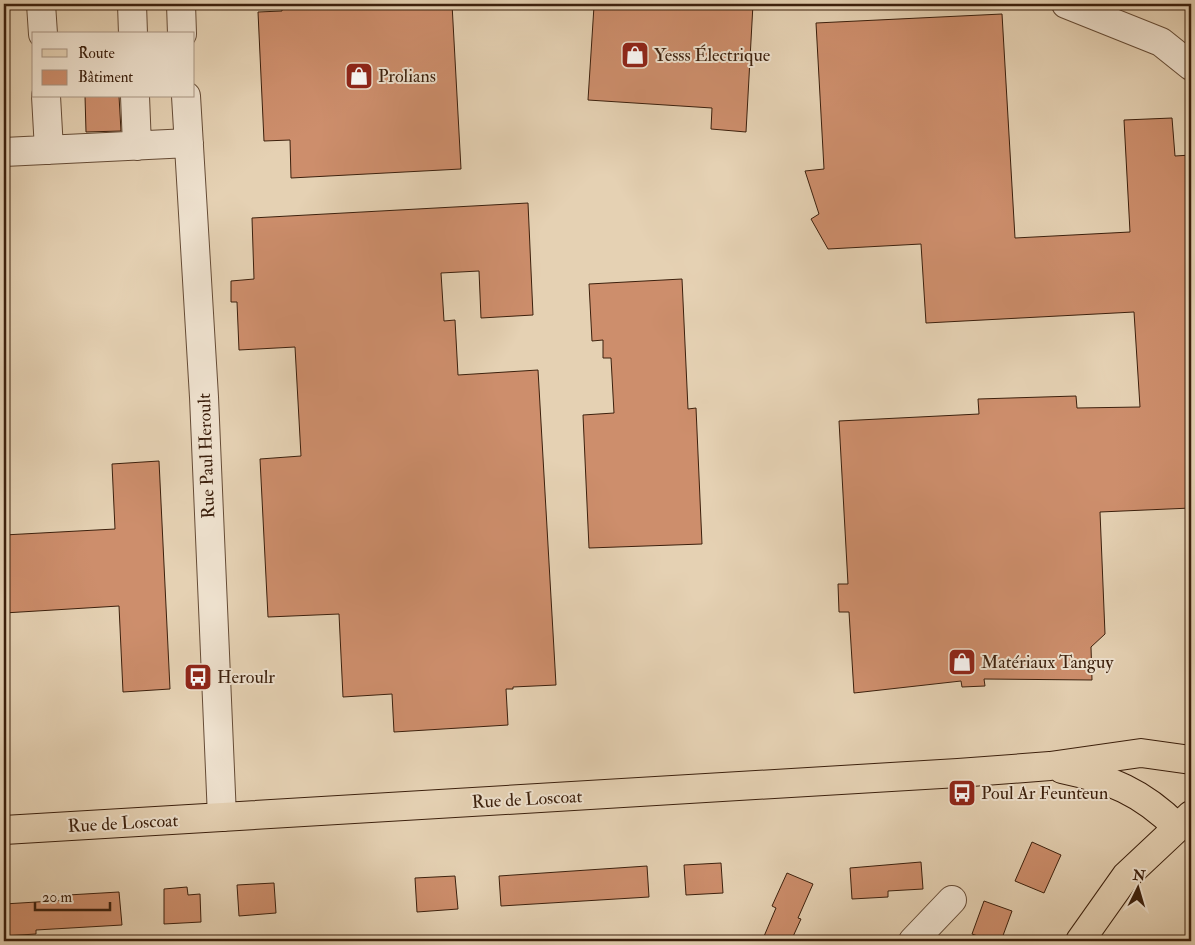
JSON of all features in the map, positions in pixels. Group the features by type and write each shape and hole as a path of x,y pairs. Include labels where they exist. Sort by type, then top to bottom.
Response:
{"main road":[{"name":"Rue de Loscoat","path":"4,830 1050,766 1141,753 1191,760"},
{"name":"Rue de Loscoat","path":"1050,766 1098,776 1144,798 1184,821"},
{"path":"1080,941 1126,876 1184,821"}],"street":[{"path":"42,4 43,32"},
{"path":"132,4 133,32"},
{"path":"180,4 182,32"},
{"path":"1066,4 1161,42 1191,66"},
{"path":"46,98 49,150"},
{"path":"135,98 137,146"},
{"name":"Rue Paul Heroult","path":"186,98 204,397 222,817"},
{"path":"4,152 189,143"},
{"path":"913,941 952,900"}],"building":[{"name":"Prolians","path":"282,4 452,4 461,169 291,178 290,140 264,141 258,12 282,11"},
{"path":"635,4 753,4 746,132 711,129 712,108 588,100 594,6 634,9"},
{"path":"1002,14 1015,238 1130,232 1124,120 1172,118 1175,156 1191,155 1191,508 1100,512 1105,634 1091,647 1092,680 984,679 985,686 962,687 961,681 854,693 849,612 839,612 838,584 848,584 839,421 979,414 978,399 1076,396 1077,408 1140,407 1134,312 926,323 921,244 828,249 811,219 819,214 805,171 824,169 816,23"},
{"path":"85,98 119,98 121,131 86,132"},
{"path":"528,203 533,315 481,318 479,271 441,273 444,321 455,320 458,375 538,370 556,685 506,689 508,725 394,732 392,694 343,697 339,614 268,617 260,459 301,456 295,347 239,350 237,302 231,302 231,281 254,279 252,218"},
{"path":"682,279 688,409 696,408 702,544 589,548 583,415 614,413 611,358 603,358 603,340 592,341 589,284"},
{"path":"159,461 170,689 123,692 119,606 4,613 4,535 115,529 112,464"},
{"path":"1032,842 1061,855 1044,893 1015,881"},
{"path":"921,862 923,889 888,891 888,897 852,899 850,868"},
{"path":"721,863 723,893 686,895 684,865"},
{"path":"647,866 649,897 501,906 499,876"},
{"path":"787,873 813,884 798,918 801,919 791,941 762,941 776,908 772,906"},
{"path":"455,876 458,909 417,912 415,878"},
{"path":"274,883 276,913 239,916 237,885"},
{"path":"187,887 188,895 200,894 201,922 164,924 164,889"},
{"path":"119,892 122,925 36,930 36,934 4,936 4,904 69,900 68,895"},
{"path":"984,901 1012,911 1001,941 992,941 972,934"}],"place":[{"name":"Yesss Électrique","path":"635,55"},
{"name":"Prolians","path":"359,76"},
{"name":"Matériaux Tanguy","path":"962,662"},
{"name":"Heroulr","path":"198,677"},
{"name":"Poul Ar Feunteun","path":"962,793"}]}
